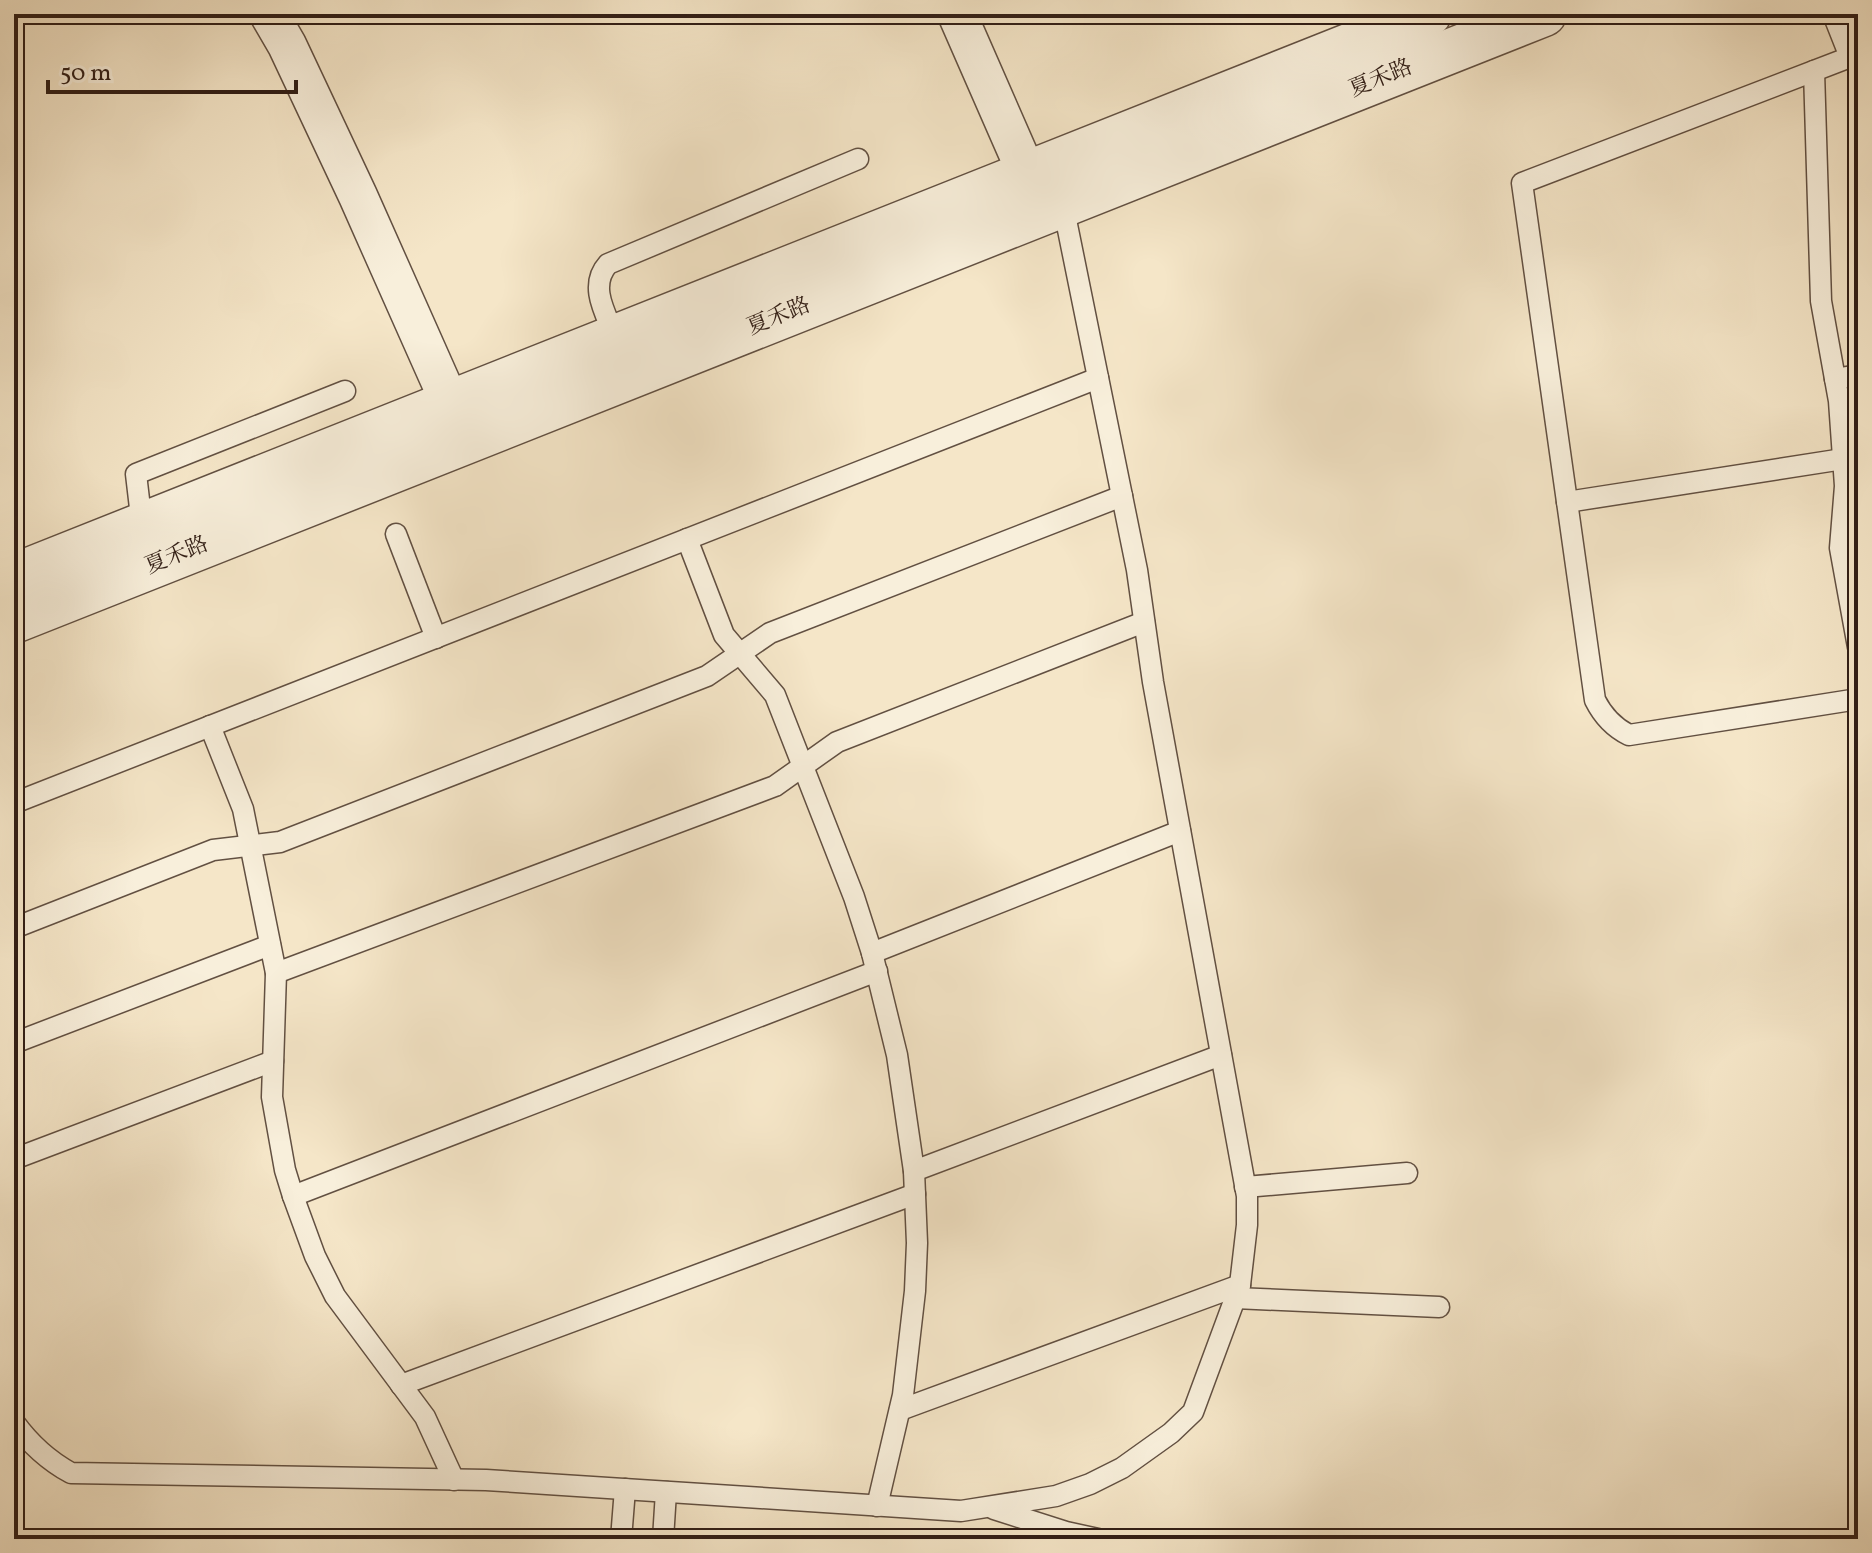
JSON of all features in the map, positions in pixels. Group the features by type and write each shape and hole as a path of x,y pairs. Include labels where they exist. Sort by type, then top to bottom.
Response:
{"street":[{"path":"269,14 287,45 358,196 450,403"},
{"path":"957,14 1027,174"},
{"name":"夏禾路","path":"14,576 1429,14"},
{"name":"夏禾路","path":"14,621 1544,14"}],"lane":[{"path":"1833,14 1854,55 1522,183 1595,700 1602,713 1620,731 1629,735 1858,699"},
{"path":"1814,71 1821,301 1835,379 1843,459 1845,486 1840,548 1858,647"},
{"path":"615,337 598,286 602,270 608,264 858,159"},
{"path":"14,1422 44,1456 71,1473 454,1480 961,1511 1056,1496 1090,1484 1122,1468 1171,1433 1193,1412 1237,1292 1247,1225 1245,1187 1122,496 1063,205"},
{"path":"1835,379 1858,375"},
{"path":"14,803 1098,378"},
{"path":"142,525 136,474 345,391"},
{"path":"1567,502 1843,459"},
{"path":"14,928 213,850 280,842 707,676 770,633 1122,496"},
{"path":"396,534 436,638"},
{"path":"687,539 724,635 775,695 854,897 897,1055 914,1171 915,1291 900,1410 877,1506"},
{"path":"276,973 775,786 837,742 1144,622"},
{"path":"210,726 243,809 276,973 272,1097 285,1170 293,1196 315,1256 335,1296 425,1417 454,1480"},
{"path":"293,1196 874,962 1180,831"},
{"path":"14,1043 270,945"},
{"path":"914,1171 1221,1055"},
{"path":"14,1159 273,1061"},
{"path":"1245,1187 1407,1173"},
{"path":"401,1385 915,1194"},
{"path":"900,1410 1237,1292 1439,1307"},
{"path":"621,1539 625,1489"},
{"path":"663,1539 666,1492"},
{"path":"991,1508 1098,1539"}]}
